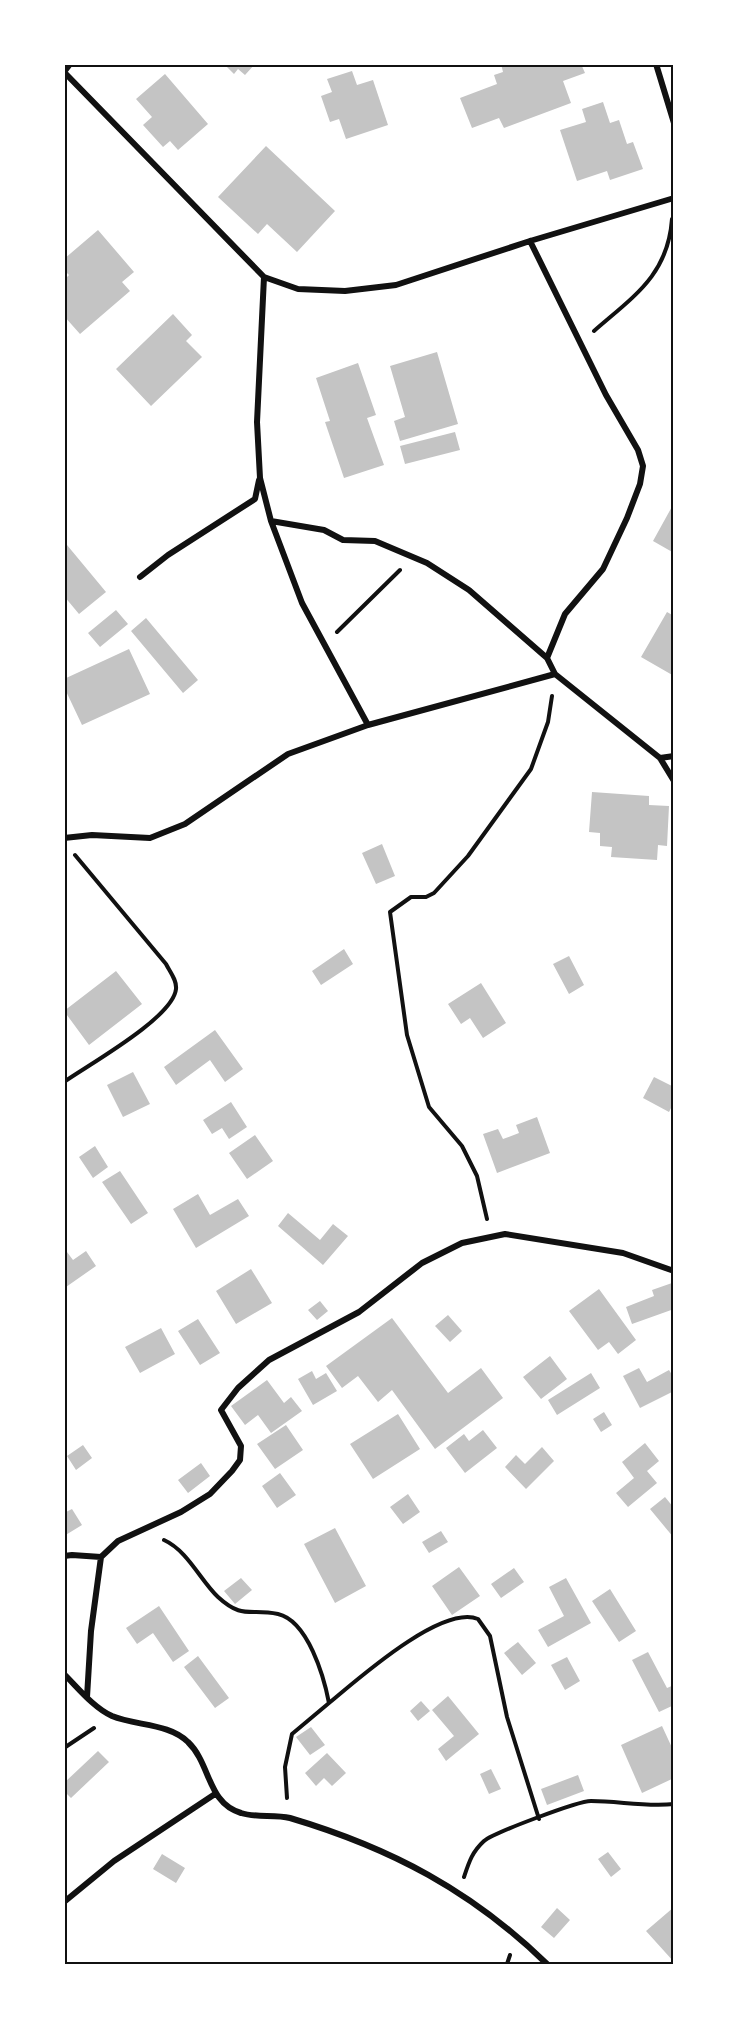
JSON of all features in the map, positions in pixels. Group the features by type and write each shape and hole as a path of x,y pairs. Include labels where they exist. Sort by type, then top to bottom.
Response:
{"street":[{"path":"70,64 64,72 264,278 298,289 345,291 396,285 530,241 674,198"},
{"path":"656,64 674,123"},
{"path":"530,241 582,341 606,395 642,459 643,466 640,484 627,518 603,569 565,614 547,658"},
{"path":"264,278 257,422 260,478 271,521 302,603 368,725"},
{"path":"140,577 168,555 255,499 260,478"},
{"path":"271,521 324,530 343,540 375,541 413,556 469,590 547,658 555,674 660,758 674,781"},
{"path":"64,838 92,835 150,838 176,828 218,804 288,754 368,725 555,674"},
{"path":"660,758 674,756"},
{"path":"87,1696 91,1631 101,1557 117,1541 181,1512 210,1494 232,1471 240,1460 242,1446 221,1410 238,1388 268,1360 359,1312 422,1263 462,1243 505,1234 623,1253 674,1271"},
{"path":"64,1557 72,1555 101,1557"},
{"path":"64,1674 111,1716 171,1731 189,1743 203,1765 215,1794 240,1813 288,1817 367,1844 407,1862 460,1892 516,1935 547,1965"},
{"path":"64,1902 114,1861 215,1794"}],"path":[{"path":"582,341 633,296 655,273 666,256 673,214"},
{"path":"323,645 364,609 413,556"},
{"path":"492,1237 477,1176 462,1146 429,1107 407,1035 390,912 411,897 430,896 442,887 531,769 548,722 555,674"},
{"path":"64,1082 144,1028 171,1002 176,989 176,983 166,964 72,852"},
{"path":"135,1531 167,1541 198,1570 217,1596 236,1611 279,1614 290,1621 303,1636 318,1662 329,1703"},
{"path":"288,1817 285,1767 292,1734 417,1635 442,1621 456,1617 478,1619 490,1636 507,1717 539,1819"},
{"path":"64,1748 111,1716"},
{"path":"460,1892 470,1855 486,1839 588,1801 650,1806 674,1804"}],"building":[{"path":"224,64 255,64 245,75 238,69 234,74"},
{"path":"501,64 581,64 585,73 563,81 571,103 504,128 499,118 472,128 460,98 497,84 494,75 503,72"},
{"path":"352,71 357,85 373,80 388,125 346,139 339,119 330,122 321,96 332,92 327,79"},
{"path":"165,74 208,124 178,150 170,141 163,147 143,125 152,117 136,99"},
{"path":"603,102 610,123 619,120 627,144 633,142 643,169 610,180 607,171 577,181 560,130 586,122 582,109"},
{"path":"266,146 335,211 297,252 267,224 258,234 218,197"},
{"path":"98,230 134,272 122,282 130,291 80,334 64,316 64,280 69,275 64,270 64,259"},
{"path":"173,314 192,335 186,341 202,357 151,406 116,369"},
{"path":"437,352 458,424 400,441 394,421 405,417 390,366"},
{"path":"358,363 376,415 367,418 384,465 344,478 325,422 330,421 316,378"},
{"path":"455,432 460,450 405,464 400,446"},
{"path":"674,503 674,553 653,541"},
{"path":"67,545 106,592 79,614 64,596 64,547"},
{"path":"116,610 128,624 100,647 88,633"},
{"path":"667,612 674,616 674,676 641,657"},
{"path":"146,618 198,680 183,693 131,631"},
{"path":"129,649 150,694 82,725 64,687 64,679"},
{"path":"592,792 649,796 649,805 669,806 667,846 658,845 657,860 611,857 612,847 600,846 600,833 589,832"},
{"path":"382,844 395,876 376,884 362,853"},
{"path":"344,949 353,964 321,985 312,971"},
{"path":"569,956 584,985 569,994 553,964"},
{"path":"116,971 142,1004 89,1045 64,1011"},
{"path":"481,983 506,1023 483,1038 470,1018 461,1024 448,1004"},
{"path":"215,1030 243,1069 225,1082 210,1060 176,1085 164,1067"},
{"path":"133,1072 150,1104 123,1117 107,1085"},
{"path":"654,1077 674,1087 674,1102 669,1112 643,1098"},
{"path":"231,1102 247,1127 229,1139 222,1128 212,1134 203,1120"},
{"path":"537,1117 550,1153 497,1173 483,1134 498,1129 503,1139 519,1133 516,1125"},
{"path":"255,1135 273,1161 247,1179 229,1153"},
{"path":"95,1146 108,1167 93,1178 79,1157"},
{"path":"120,1171 148,1213 131,1224 102,1182"},
{"path":"198,1194 210,1215 238,1199 249,1216 196,1248 173,1209"},
{"path":"288,1213 320,1240 333,1224 348,1236 323,1265 278,1226"},
{"path":"64,1248 73,1260 86,1251 96,1266 66,1287"},
{"path":"251,1269 272,1303 236,1324 216,1291"},
{"path":"672,1283 674,1309 632,1324 626,1307 654,1296 652,1290"},
{"path":"599,1289 636,1340 618,1354 609,1342 598,1350 569,1311"},
{"path":"320,1301 328,1311 317,1320 308,1310"},
{"path":"448,1315 462,1331 450,1342 435,1326"},
{"path":"392,1318 448,1393 481,1368 503,1398 435,1449 392,1390 378,1402 358,1376 342,1388 326,1366"},
{"path":"198,1319 220,1353 200,1365 178,1331"},
{"path":"161,1328 175,1354 140,1373 125,1347"},
{"path":"550,1356 567,1379 541,1399 523,1377"},
{"path":"639,1368 647,1382 669,1370 674,1378 674,1391 640,1408 623,1376"},
{"path":"312,1371 316,1379 326,1373 337,1391 313,1405 298,1379"},
{"path":"591,1373 600,1388 557,1415 548,1400"},
{"path":"267,1380 284,1403 291,1397 302,1411 271,1433 258,1415 245,1425 231,1406"},
{"path":"604,1412 612,1425 601,1432 593,1419"},
{"path":"398,1414 420,1449 373,1479 350,1444"},
{"path":"286,1425 303,1450 275,1469 257,1444"},
{"path":"483,1430 497,1448 465,1473 446,1448 464,1434 469,1441"},
{"path":"645,1443 659,1461 647,1471 657,1483 628,1507 616,1493 634,1478 622,1462"},
{"path":"83,1445 92,1458 76,1470 67,1456"},
{"path":"542,1447 554,1461 526,1489 505,1467 516,1455 525,1464"},
{"path":"201,1463 210,1476 188,1493 178,1480"},
{"path":"280,1473 296,1495 277,1508 262,1486"},
{"path":"408,1494 420,1512 403,1524 390,1507"},
{"path":"665,1497 674,1508 674,1538 650,1509"},
{"path":"72,1509 82,1525 64,1536 64,1513"},
{"path":"335,1528 366,1586 335,1603 304,1544"},
{"path":"441,1531 448,1542 429,1553 422,1542"},
{"path":"459,1567 480,1596 452,1615 432,1586"},
{"path":"514,1568 524,1582 501,1598 491,1584"},
{"path":"241,1578 252,1590 235,1604 224,1591"},
{"path":"566,1578 591,1623 548,1647 538,1630 564,1616 549,1587"},
{"path":"610,1589 636,1631 619,1642 592,1601"},
{"path":"159,1606 189,1651 173,1662 153,1633 137,1644 126,1628"},
{"path":"518,1642 536,1663 522,1675 504,1653"},
{"path":"648,1652 667,1688 674,1685 674,1705 659,1712 632,1660"},
{"path":"198,1656 229,1698 215,1708 184,1667"},
{"path":"567,1657 580,1681 565,1690 551,1665"},
{"path":"448,1696 479,1734 446,1761 438,1749 454,1736 432,1710"},
{"path":"421,1701 430,1711 418,1721 410,1711"},
{"path":"662,1726 674,1752 674,1778 642,1793 621,1745"},
{"path":"311,1727 325,1745 310,1755 296,1737"},
{"path":"98,1751 109,1762 71,1798 64,1791 64,1783"},
{"path":"327,1753 346,1773 332,1786 324,1778 316,1786 305,1773"},
{"path":"491,1769 501,1789 489,1794 480,1774"},
{"path":"578,1775 584,1791 547,1805 541,1789"},
{"path":"608,1852 621,1869 611,1877 598,1859"},
{"path":"162,1854 185,1868 176,1883 153,1869"},
{"path":"674,1907 674,1962 646,1931"},
{"path":"557,1908 570,1920 554,1938 541,1927"}]}
